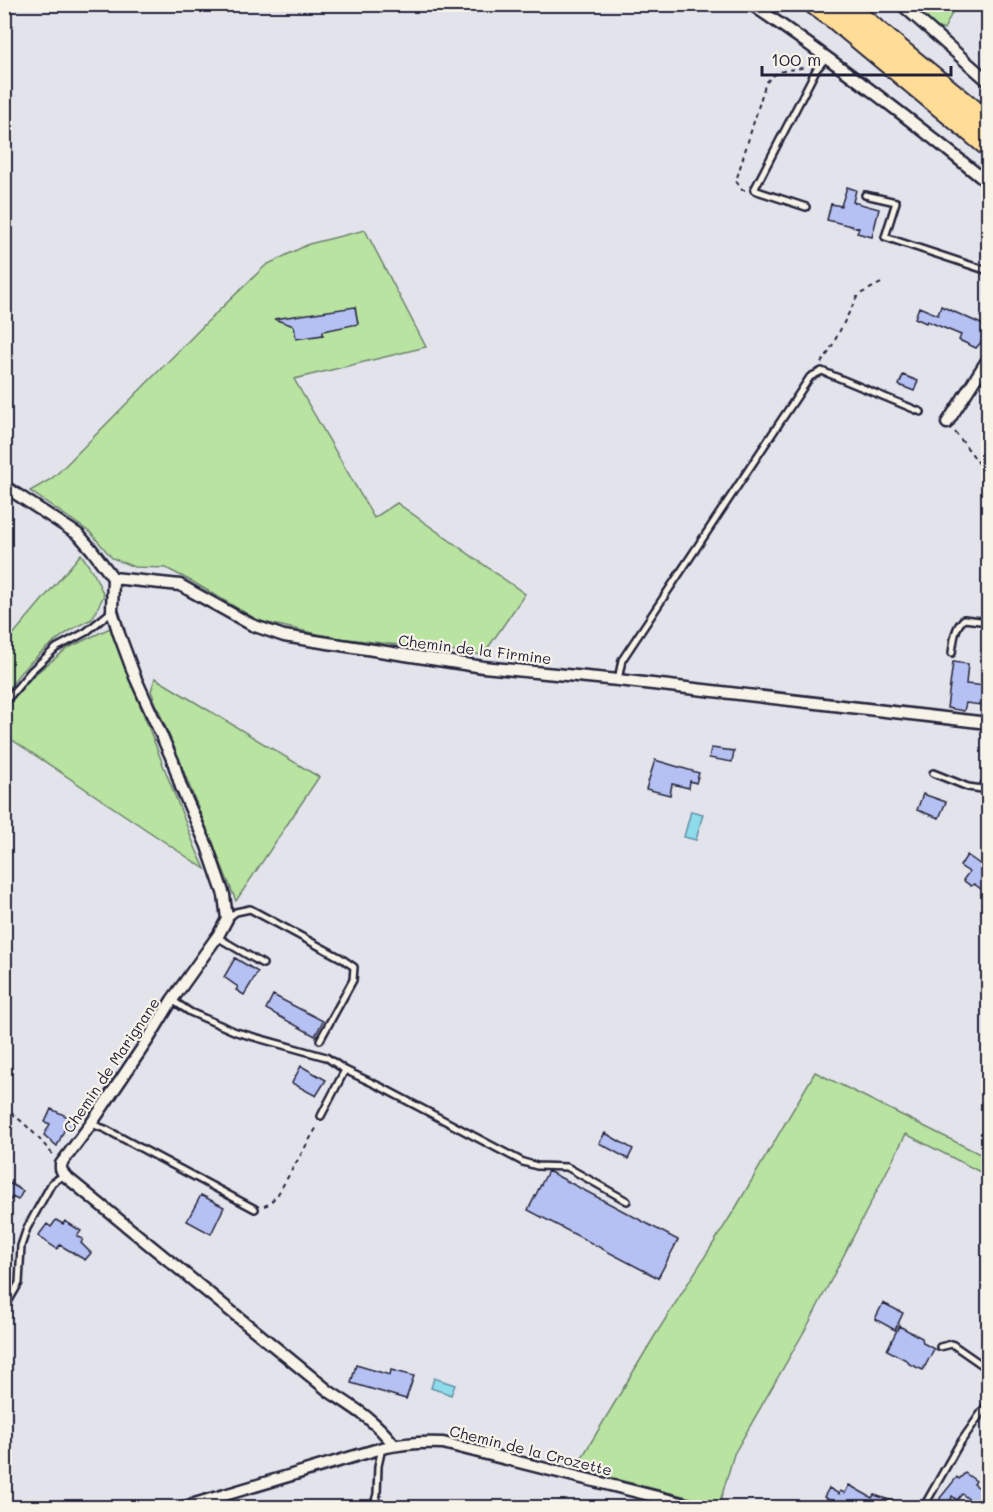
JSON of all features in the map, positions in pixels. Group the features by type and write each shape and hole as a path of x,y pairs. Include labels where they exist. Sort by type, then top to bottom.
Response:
{"highway":[{"path":"814,4 988,146"},
{"path":"844,4 988,122"}],"street":[{"path":"751,4 824,60 932,136 988,183"},
{"path":"901,4 988,81"},
{"path":"947,423 988,359"},
{"path":"4,486 79,535 113,578 112,611 119,634 207,846 224,895 227,919"},
{"name":"Chemin de la Firmine","path":"113,578 180,585 252,625 284,636 483,667 618,680 988,723"},
{"name":"Chemin de Marignane","path":"63,1170 172,1000 217,938 227,919"},
{"path":"63,1170 330,1392 372,1420 394,1445"},
{"name":"Chemin de la Crozette","path":"181,1508 382,1448 420,1442 443,1443 701,1508"}],"lane":[{"path":"806,207 754,190 816,70 824,60"},
{"path":"865,195 896,202 885,237 988,271"},
{"path":"618,680 622,660 810,377 822,371 921,412"},
{"path":"4,701 56,648 86,632 112,611"},
{"path":"952,653 955,630 959,623 964,619 988,622"},
{"path":"933,773 968,787 982,789 988,776"},
{"path":"227,919 236,912 250,909 354,967 353,980 320,1040"},
{"path":"217,938 263,964"},
{"path":"172,1000 190,1012 236,1032 326,1057 345,1070 381,1086 523,1162 537,1166 567,1167 627,1201"},
{"path":"321,1116 345,1070"},
{"path":"91,1124 105,1129 255,1209"},
{"path":"8,1302 19,1283 21,1246 27,1228 52,1183 63,1170"},
{"path":"940,1347 952,1344 988,1369"},
{"path":"923,1508 958,1446 988,1402"},
{"path":"373,1508 377,1494 378,1466 382,1448"}],"path":[{"path":"754,190 741,190 736,181 765,85 770,77 781,71 824,60"},
{"path":"810,377 829,352 858,295 883,282"},
{"path":"947,423 988,476"},
{"path":"4,1108 30,1128 63,1170"},
{"path":"255,1209 270,1204 278,1194 317,1129 321,1116"}],"green space":[{"path":"910,5 956,5 944,29 936,28"},
{"path":"365,230 426,347 294,379 374,518 397,503 525,594 483,655 331,637 259,621 166,568 134,567 112,558 91,533 30,491 60,471 266,265 309,244"},
{"path":"81,554 104,595 92,619 72,629 46,649 21,672 5,695 5,644"},
{"path":"110,628 205,869 5,735 5,707 34,675 68,648"},
{"path":"155,678 319,777 236,901 151,691"},
{"path":"815,1072 988,1158 988,1176 906,1134 809,1323 734,1454 719,1505 575,1469 654,1337 735,1209"}],"water":[{"path":"691,811 703,814 696,840 684,837"},
{"path":"434,1378 455,1385 451,1395 431,1388"}],"building":[{"path":"847,187 856,190 853,202 879,209 872,237 857,233 859,228 827,220 831,204 841,206"},
{"path":"941,306 988,327 976,348 959,340 961,335 915,318 919,307 938,315"},
{"path":"355,307 358,324 323,331 323,335 296,339 294,326 274,319"},
{"path":"903,375 918,381 914,391 899,385"},
{"path":"953,662 968,664 966,684 988,686 988,706 966,703 964,711 947,708"},
{"path":"711,748 734,751 732,762 709,758"},
{"path":"655,760 699,773 696,783 690,781 689,788 672,784 670,795 646,789"},
{"path":"923,794 946,802 939,818 917,810"},
{"path":"967,855 988,870 988,894 974,884 971,886 963,880 969,872 960,866"},
{"path":"235,958 258,972 244,995 236,990 238,987 224,977"},
{"path":"273,995 323,1021 315,1036 266,1009"},
{"path":"301,1066 326,1080 316,1096 292,1083"},
{"path":"51,1109 75,1120 71,1129 66,1126 57,1146 44,1135 50,1124 45,1122"},
{"path":"605,1133 633,1149 628,1159 599,1143"},
{"path":"548,1171 678,1240 658,1278 528,1210"},
{"path":"4,1180 23,1191 18,1200 12,1197 4,1211"},
{"path":"201,1195 224,1207 211,1234 187,1221"},
{"path":"56,1220 63,1224 65,1221 81,1231 77,1236 83,1239 81,1243 91,1253 85,1260 60,1245 57,1249 38,1236 47,1224 51,1227"},
{"path":"883,1303 903,1313 895,1330 875,1319"},
{"path":"899,1326 922,1338 923,1343 934,1349 923,1370 887,1350"},
{"path":"356,1365 390,1375 391,1370 414,1376 406,1399 351,1383"},
{"path":"965,1473 985,1492 975,1504 962,1494 957,1500 952,1496 949,1508 939,1508 940,1498 957,1477 959,1479"},
{"path":"849,1485 872,1498 874,1495 905,1505 904,1508 840,1506 824,1497 829,1488 839,1494 840,1491 845,1493"}],"waterway":[{"path":"723,1505 738,1508"}]}
